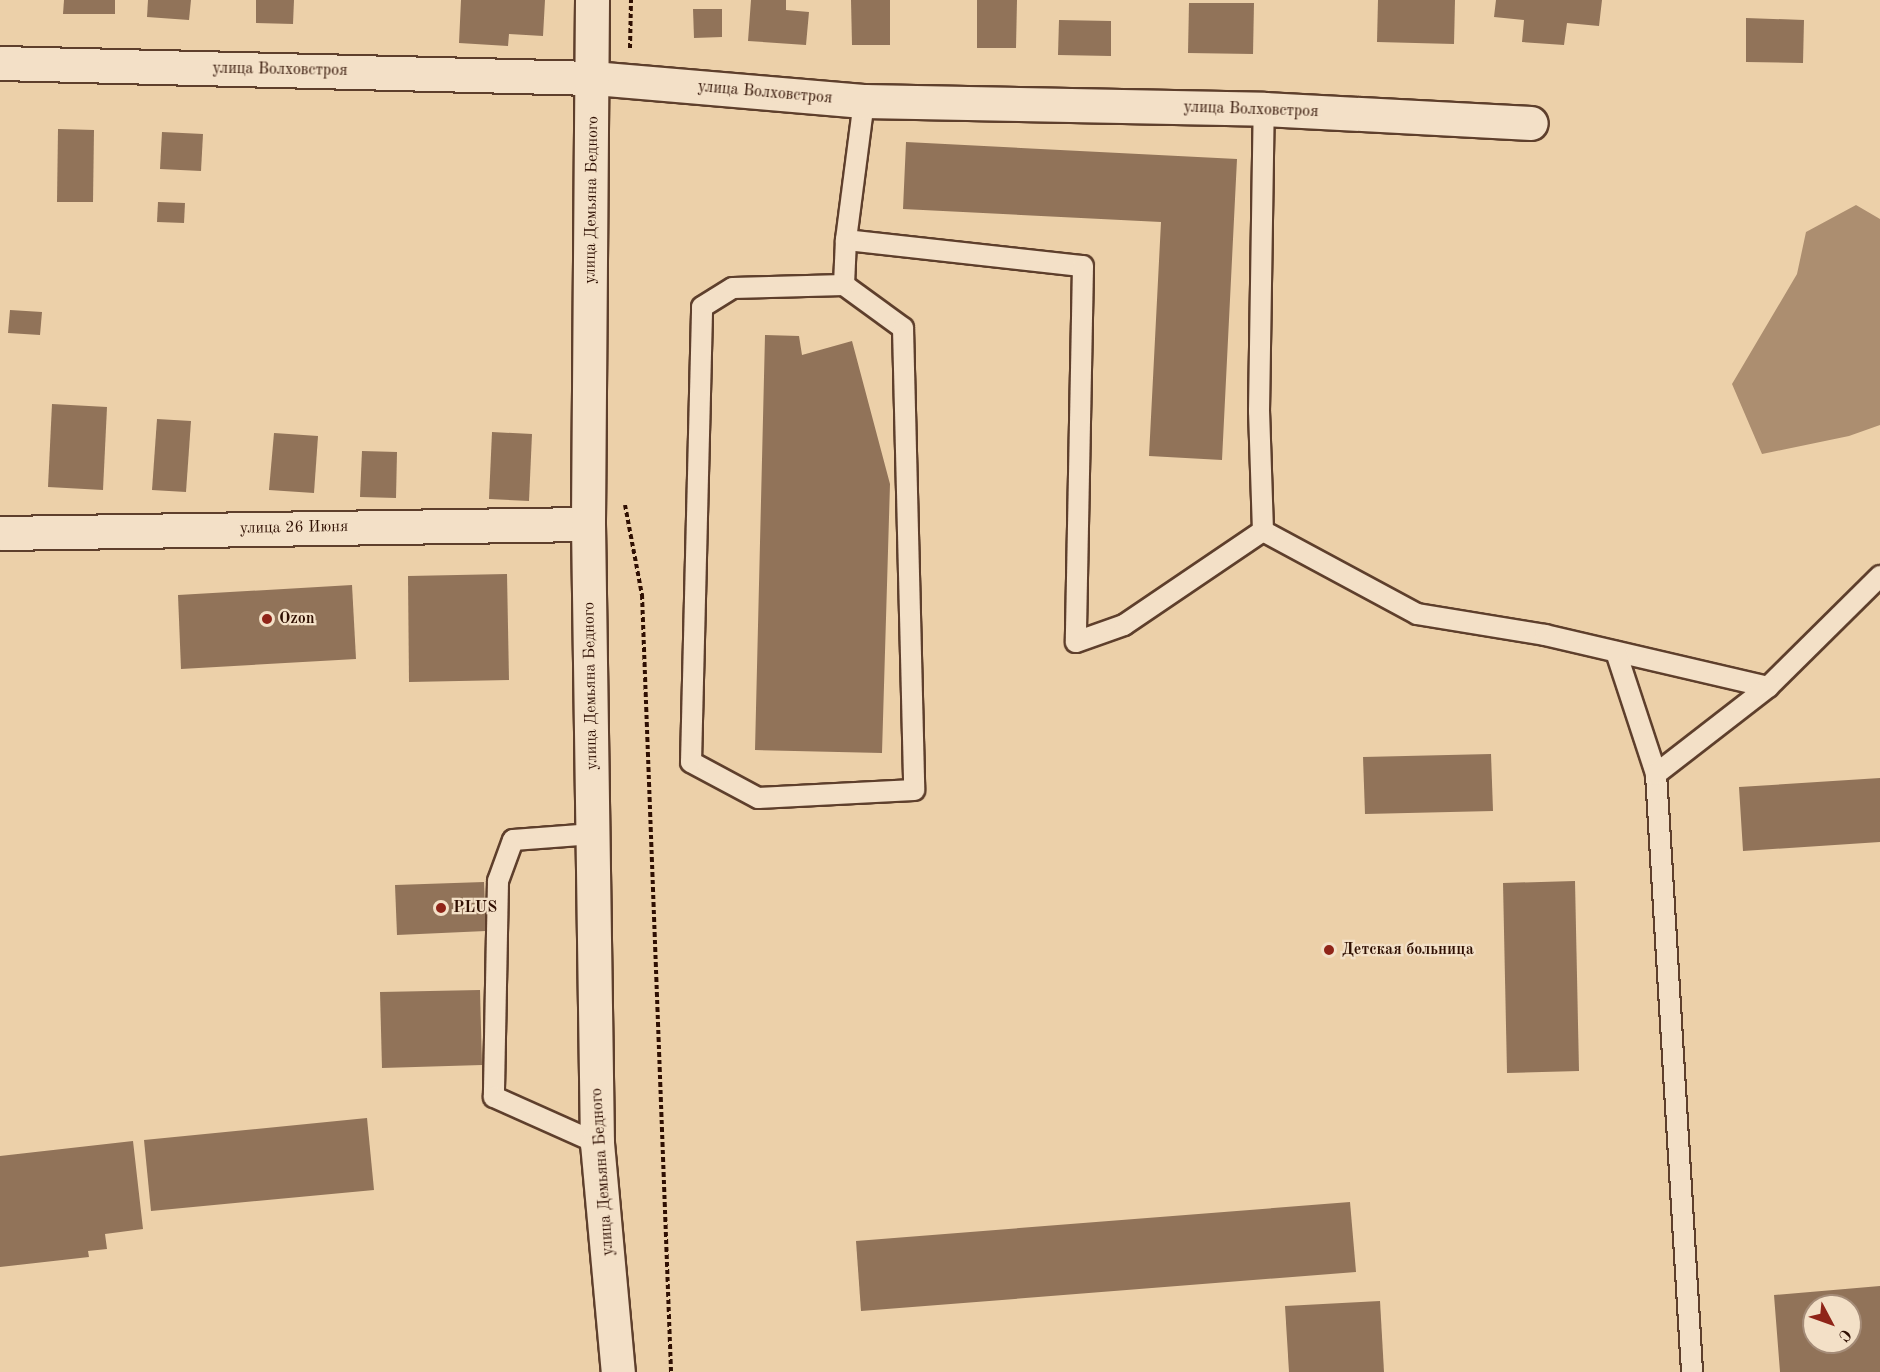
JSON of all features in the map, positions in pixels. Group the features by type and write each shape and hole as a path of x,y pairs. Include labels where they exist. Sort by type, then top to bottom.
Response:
{"street":[{"name":"улица Демьяна Бедного","path":"592,0 594,78 588,524 597,1143 618,1372"},
{"name":"улица Волховстроя","path":"0,63 594,78 864,101 1264,109 1531,123"},
{"name":"улица 26 Июня","path":"0,533 588,524"}],"lane":[{"path":"844,285 846,240 864,101"},
{"path":"1263,531 1259,411 1264,109"},
{"path":"846,240 1083,266 1076,642 1124,625 1263,531"},
{"path":"844,285 903,328 914,790 758,798 691,762 702,307 733,288 844,285"},
{"path":"1263,531 1417,614 1545,635 1768,687"},
{"path":"1656,774 1768,687 1880,576"},
{"path":"1616,652 1656,774 1692,1372"},
{"path":"593,834 513,840 498,882 494,1097 597,1143"}],"path":[{"path":"629,81 631,0"},
{"path":"623,499 642,595 671,1372"}],"shaded area":[{"path":"1856,205 1880,219 1880,425 1849,436 1762,454 1732,384 1797,274 1806,232"}],"building":[{"path":"64,0 115,0 115,14 63,14"},
{"path":"148,0 191,0 189,20 147,17"},
{"path":"256,0 294,0 293,24 256,23"},
{"path":"461,0 545,0 543,36 509,34 508,46 459,43"},
{"path":"751,0 786,0 786,10 809,12 806,45 748,41"},
{"path":"851,0 890,0 890,45 852,45"},
{"path":"977,0 1017,0 1016,48 977,48"},
{"path":"1378,0 1455,0 1454,44 1377,42"},
{"path":"1496,0 1602,0 1599,26 1567,23 1564,45 1522,42 1524,20 1494,17"},
{"path":"1189,3 1254,3 1253,54 1188,53"},
{"path":"693,9 722,9 722,37 694,38"},
{"path":"1746,18 1804,20 1803,63 1746,62"},
{"path":"1059,20 1111,21 1111,56 1058,55"},
{"path":"58,129 94,130 93,202 57,202"},
{"path":"162,132 203,134 201,171 160,169"},
{"path":"906,142 1237,159 1222,460 1149,456 1161,222 903,209"},
{"path":"158,202 185,203 184,223 157,222"},
{"path":"10,310 42,312 40,335 8,333"},
{"path":"765,335 799,336 802,355 852,341 890,484 882,753 755,750"},
{"path":"52,404 107,407 103,490 48,487"},
{"path":"157,419 191,421 186,492 152,490"},
{"path":"492,432 532,434 529,501 489,499"},
{"path":"274,433 318,436 314,493 269,490"},
{"path":"362,451 397,452 396,498 360,497"},
{"path":"507,574 509,680 409,682 408,576"},
{"path":"352,585 356,659 181,669 178,595"},
{"path":"1491,754 1493,811 1365,814 1363,757"},
{"path":"1880,778 1880,842 1743,851 1739,787"},
{"path":"1575,881 1579,1071 1507,1073 1503,883"},
{"name":"PLUS","path":"484,882 486,931 397,935 395,885"},
{"path":"480,990 482,1065 382,1068 380,992"},
{"path":"367,1118 374,1190 151,1211 144,1140"},
{"path":"133,1141 143,1229 105,1234 107,1249 88,1251 89,1257 0,1267 0,1156"},
{"path":"1350,1202 1356,1272 861,1311 856,1241"},
{"path":"1880,1286 1880,1372 1780,1372 1774,1295"},
{"path":"1380,1301 1384,1372 1289,1372 1285,1306"}],"place":[{"name":"Ozon","path":"267,619"},
{"name":"PLUS","path":"441,908"},
{"name":"Детская больница","path":"1329,950"}]}
